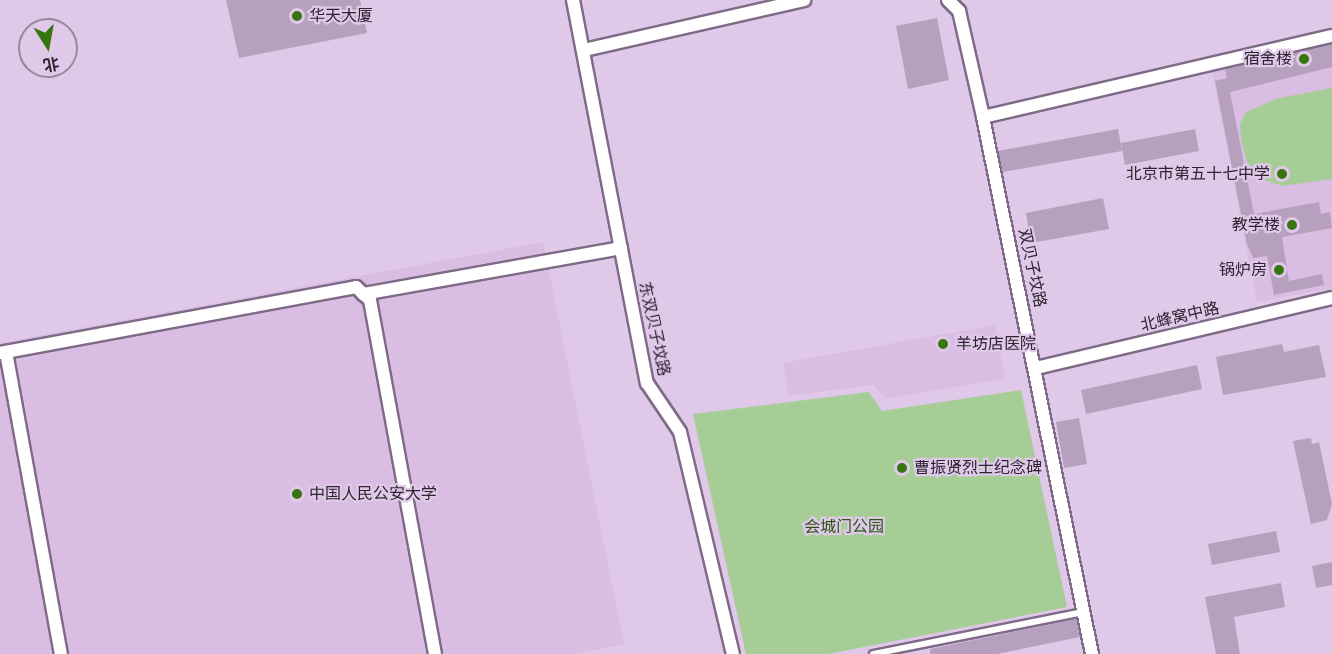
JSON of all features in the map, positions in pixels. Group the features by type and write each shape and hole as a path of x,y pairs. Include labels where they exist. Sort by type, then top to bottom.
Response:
{"street":[{"name":"东双贝子坟路","path":"573,0 647,383 680,432 733,654"},
{"path":"584,50 804,0"},
{"name":"双贝子坟路","path":"948,0 959,11 983,117 1036,368 1092,654"},
{"path":"983,117 1332,36"},
{"path":"363,294 621,248"},
{"path":"61,654 3,352 356,287 370,300 435,654"},
{"name":"北蜂窝中路","path":"1036,368 1332,298"}],"lane":[{"path":"873,654 1083,612"}],"shaded area":[{"name":"北京市第五十七中学","path":"1332,36 1332,288 1257,302 1210,61"},
{"name":"中国人民公安大学","path":"543,242 624,644 575,654 0,654 0,343"},
{"name":"羊坊店医院","path":"995,325 1005,379 885,399 873,385 789,396 783,363"}],"green space":[{"path":"1332,88 1332,179 1282,186 1259,178 1247,162 1241,140 1240,124 1246,112 1279,98"},
{"name":"会城门公园","path":"1021,390 1067,607 828,654 746,654 693,414 869,392 882,411"}],"building":[{"name":"华天大厦","path":"226,0 360,0 367,33 239,58"},
{"path":"937,18 949,80 908,89 896,26"},
{"path":"1332,44 1332,67 1230,92 1254,214 1319,202 1321,214 1330,212 1332,228 1282,237 1289,281 1322,274 1324,285 1274,295 1267,256 1253,258 1247,244 1215,81 1227,78 1225,69"},
{"path":"1118,129 1122,151 1003,172 998,151"},
{"path":"1195,129 1199,151 1125,165 1121,143"},
{"path":"1103,198 1109,229 1031,243 1026,213"},
{"path":"1282,344 1284,352 1319,345 1326,377 1223,395 1216,357"},
{"path":"1197,365 1202,389 1086,414 1081,390"},
{"path":"1079,418 1087,464 1064,468 1056,422"},
{"path":"1311,438 1312,444 1319,442 1332,504 1327,520 1311,524 1293,441"},
{"path":"1276,531 1280,552 1212,565 1208,544"},
{"path":"1332,562 1332,585 1316,588 1312,566"},
{"path":"1281,583 1285,607 1234,617 1240,654 1216,654 1205,597"},
{"path":"1076,619 1080,637 997,654 930,654 930,649"}],"place":[{"name":"华天大厦","path":"297,16"},
{"name":"宿舍楼","path":"1304,59"},
{"name":"北京市第五十七中学","path":"1282,174"},
{"name":"教学楼","path":"1292,225"},
{"name":"锅炉房","path":"1279,270"},
{"name":"羊坊店医院","path":"943,344"},
{"name":"曹振贤烈士纪念碑","path":"902,468"},
{"name":"中国人民公安大学","path":"297,494"}]}
